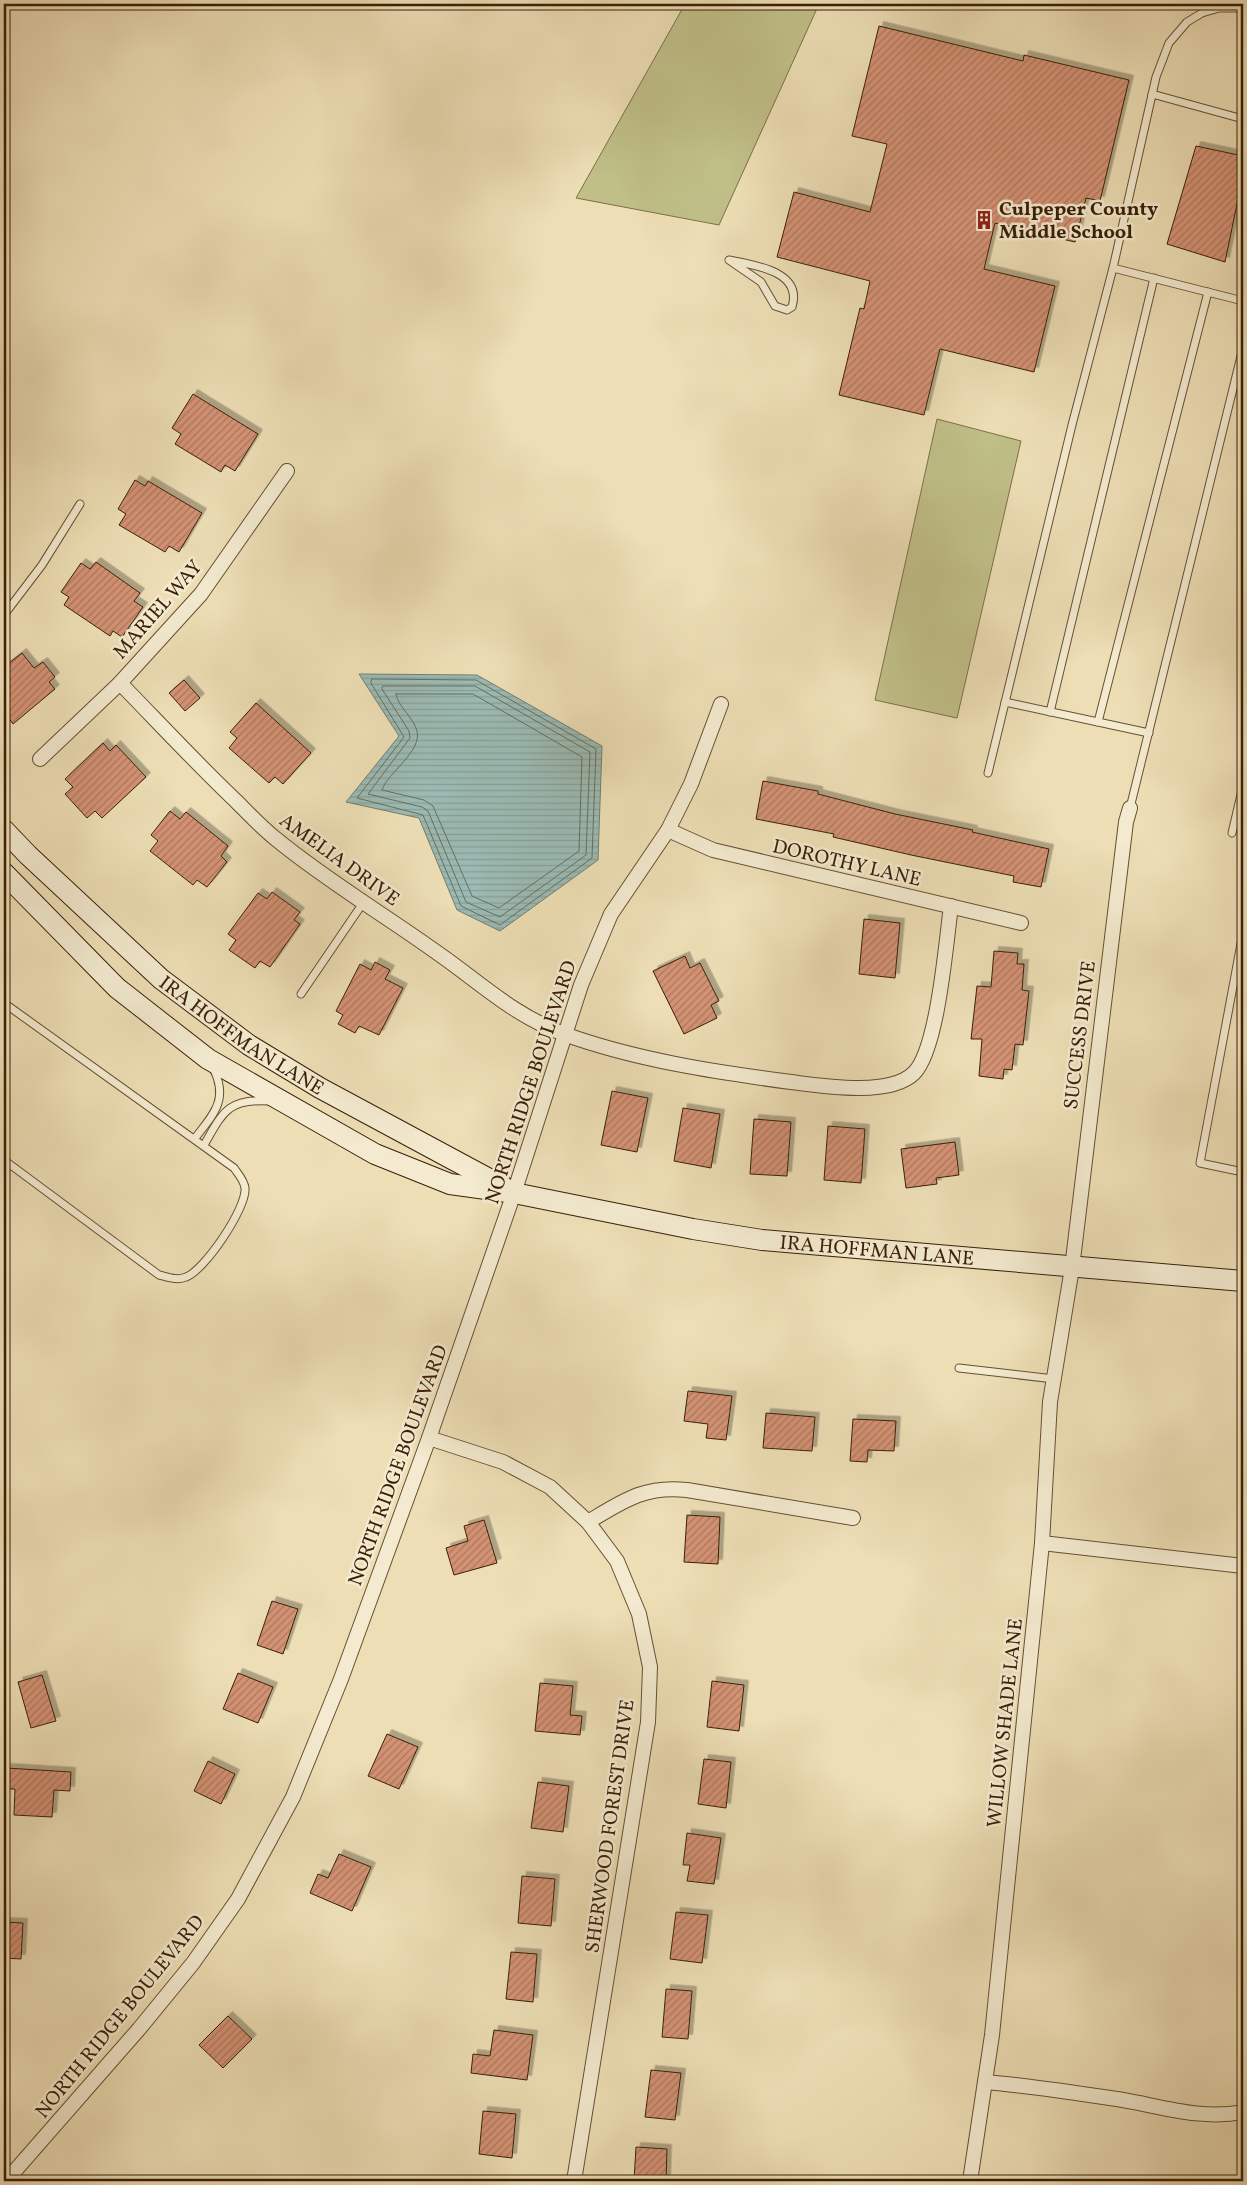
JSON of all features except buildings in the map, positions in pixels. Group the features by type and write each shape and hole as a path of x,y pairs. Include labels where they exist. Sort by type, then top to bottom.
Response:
{"main road":[{"name":"IRA HOFFMAN LANE","path":"4,830 160,978 250,1044 320,1088 514,1193"},
{"name":"IRA HOFFMAN LANE","path":"4,873 117,988 208,1059 375,1154 450,1184 514,1193 694,1229 762,1240 1072,1268 1243,1281"}],"street":[{"name":"MARIEL WAY","path":"40,759 120,682 201,594 287,471"},
{"name":"AMELIA DRIVE","path":"120,682 208,774 275,838 362,903 439,954 518,1014 564,1034 717,1073 854,1088 897,1084 914,1073 923,1058 932,1030 951,906"},
{"name":"NORTH RIDGE BOULEVARD","path":"7,2181 139,2029 193,1962 238,1899 293,1797 341,1679 429,1438 514,1193 581,985 611,914 668,830 691,784 721,704"},
{"name":"SUCCESS DRIVE","path":"1072,1268 1094,1071 1126,822 1130,808"},
{"name":"DOROTHY LANE","path":"668,830 713,850 1021,923"},
{"name":"WILLOW SHADE LANE","path":"970,2181 986,2082 1042,1542 1050,1402 1072,1268"},
{"name":"SHERWOOD FOREST DRIVE","path":"429,1438 503,1462 550,1487 588,1522 617,1561 639,1614 650,1668 648,1722 574,2181"},
{"path":"588,1522 628,1498 660,1488 687,1490 853,1518"},
{"path":"1042,1542 1243,1566"},
{"path":"986,2082 1124,2100 1183,2113 1243,2112"},
{"path":"4,2178 7,2181"}],"lane":[{"path":"988,773 1072,425 1114,268 1152,94 1169,43 1187,22 1202,13 1219,8 1243,8"},
{"path":"1152,94 1243,119"},
{"path":"729,260 762,267 782,276 791,285 795,296 792,307 787,310 774,306 761,282 729,260"},
{"path":"1114,268 1243,301"},
{"path":"1050,712 1154,278"},
{"path":"1098,722 1208,292"},
{"path":"1130,808 1243,348"},
{"path":"4,615 42,565 80,504"},
{"path":"1005,702 1149,733"},
{"path":"1232,833 1243,786"},
{"path":"301,994 362,903"},
{"path":"1243,933 1200,1163 1243,1172"},
{"path":"4,1003 234,1168 241,1176 245,1188 242,1205 235,1219 199,1269 186,1278 174,1279 159,1275 4,1160"},
{"path":"194,1138 221,1099 217,1075 208,1059"},
{"path":"204,1145 218,1120 240,1102 282,1100"},
{"path":"959,1368 1054,1379"}],"shaded area":[{"path":"685,4 819,4 719,225 576,198"},
{"path":"937,419 1021,441 957,718 875,700"}],"water":[{"path":"359,674 477,675 602,746 598,860 500,931 457,910 419,818 346,802 399,736"}],"place":[{"name":"Culpeper County Middle School","path":"984,220"}]}
